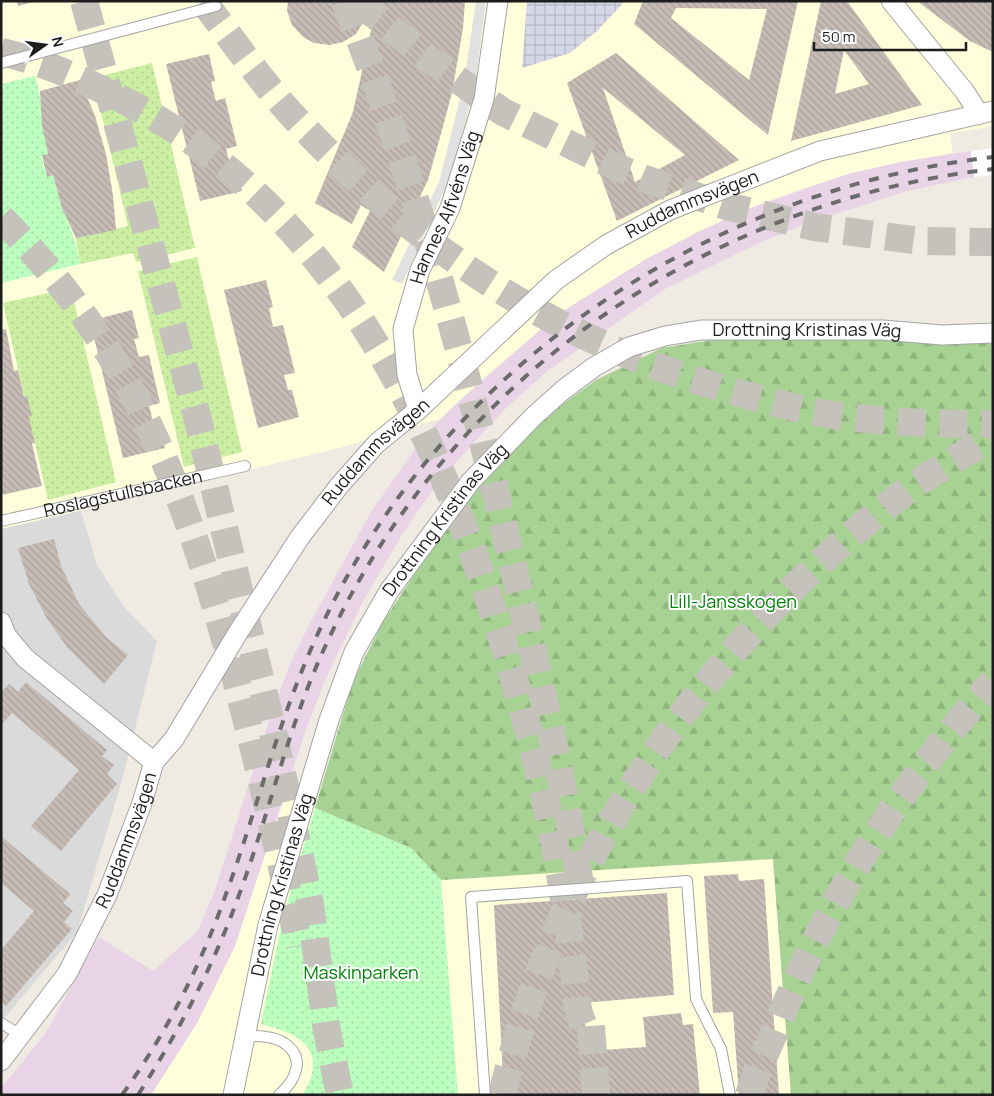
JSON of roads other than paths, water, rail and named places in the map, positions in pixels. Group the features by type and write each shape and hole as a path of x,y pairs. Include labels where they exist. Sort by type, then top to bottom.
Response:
{"street":[{"name":"Hannes Alfvéns Väg","path":"418,410 407,375 403,329 420,270 450,208 484,99 498,1"},
{"path":"892,1 965,92 986,112"},
{"name":"Ruddammsvägen","path":"1,1062 67,974 107,895 142,803 154,762 174,739 239,631 300,537 339,486 377,443 418,410 556,280 606,245 670,210 820,151 986,112"},
{"name":"Drottning Kristinas Väg","path":"233,1095 268,925 329,720 354,652 389,591 471,481 534,416 563,390 594,367 629,347 665,336 692,331 883,330 942,335 993,332"},
{"path":"3,633 25,658 154,762"}],"lane":[{"path":"1,63 216,6"},
{"name":"Roslagstullsbacken","path":"1,521 245,466"},
{"path":"485,1095 471,897 687,881 696,999 721,1049 730,1095"},
{"path":"1,1023 22,1036"},
{"path":"246,1036 268,1037 285,1043 296,1058 296,1072 291,1084 279,1095"}],"tunnel":[{"path":"84,1 198,420 275,740 310,904 327,1031 340,1095"},
{"path":"203,1 280,102 355,178 402,219 451,257 501,290 554,321 609,347 667,370 728,390 792,407 825,414 874,420 993,424"},
{"path":"345,1 396,141 461,356 498,502 542,690 580,884"},
{"path":"358,1 422,54 503,112 645,179 726,206 815,227 921,241 993,242"},
{"path":"1,52 54,68 105,91 178,132 243,182 300,240 350,304 393,374 430,447 462,524 490,602 513,677 534,752 549,816 561,880 576,998 580,1016 593,1044"},
{"path":"1,218 39,258 90,324 105,347 133,394 175,486 208,582 247,720 299,946"},
{"path":"502,1095 527,1007 560,922 601,841 648,763 702,689 762,620 827,556 908,490 993,436"},
{"path":"749,1095 758,1069 796,981 818,935 843,890 869,846 927,761 993,682"},
{"path":"591,1026 596,1095"}],"railway":[{"path":"122,1095 168,1023 194,973 236,866 301,673 351,570 414,477 490,393 576,321 671,260 773,212 881,177 993,157"},
{"path":"138,1095 180,1025 216,953 256,845 303,700 314,672 364,572 427,480 501,399 585,329 677,270 777,223 883,189 993,169"}],"park label":[{"name":"Lill-Jansskogen","path":"733,602"},
{"name":"Maskinparken","path":"361,973"}]}
